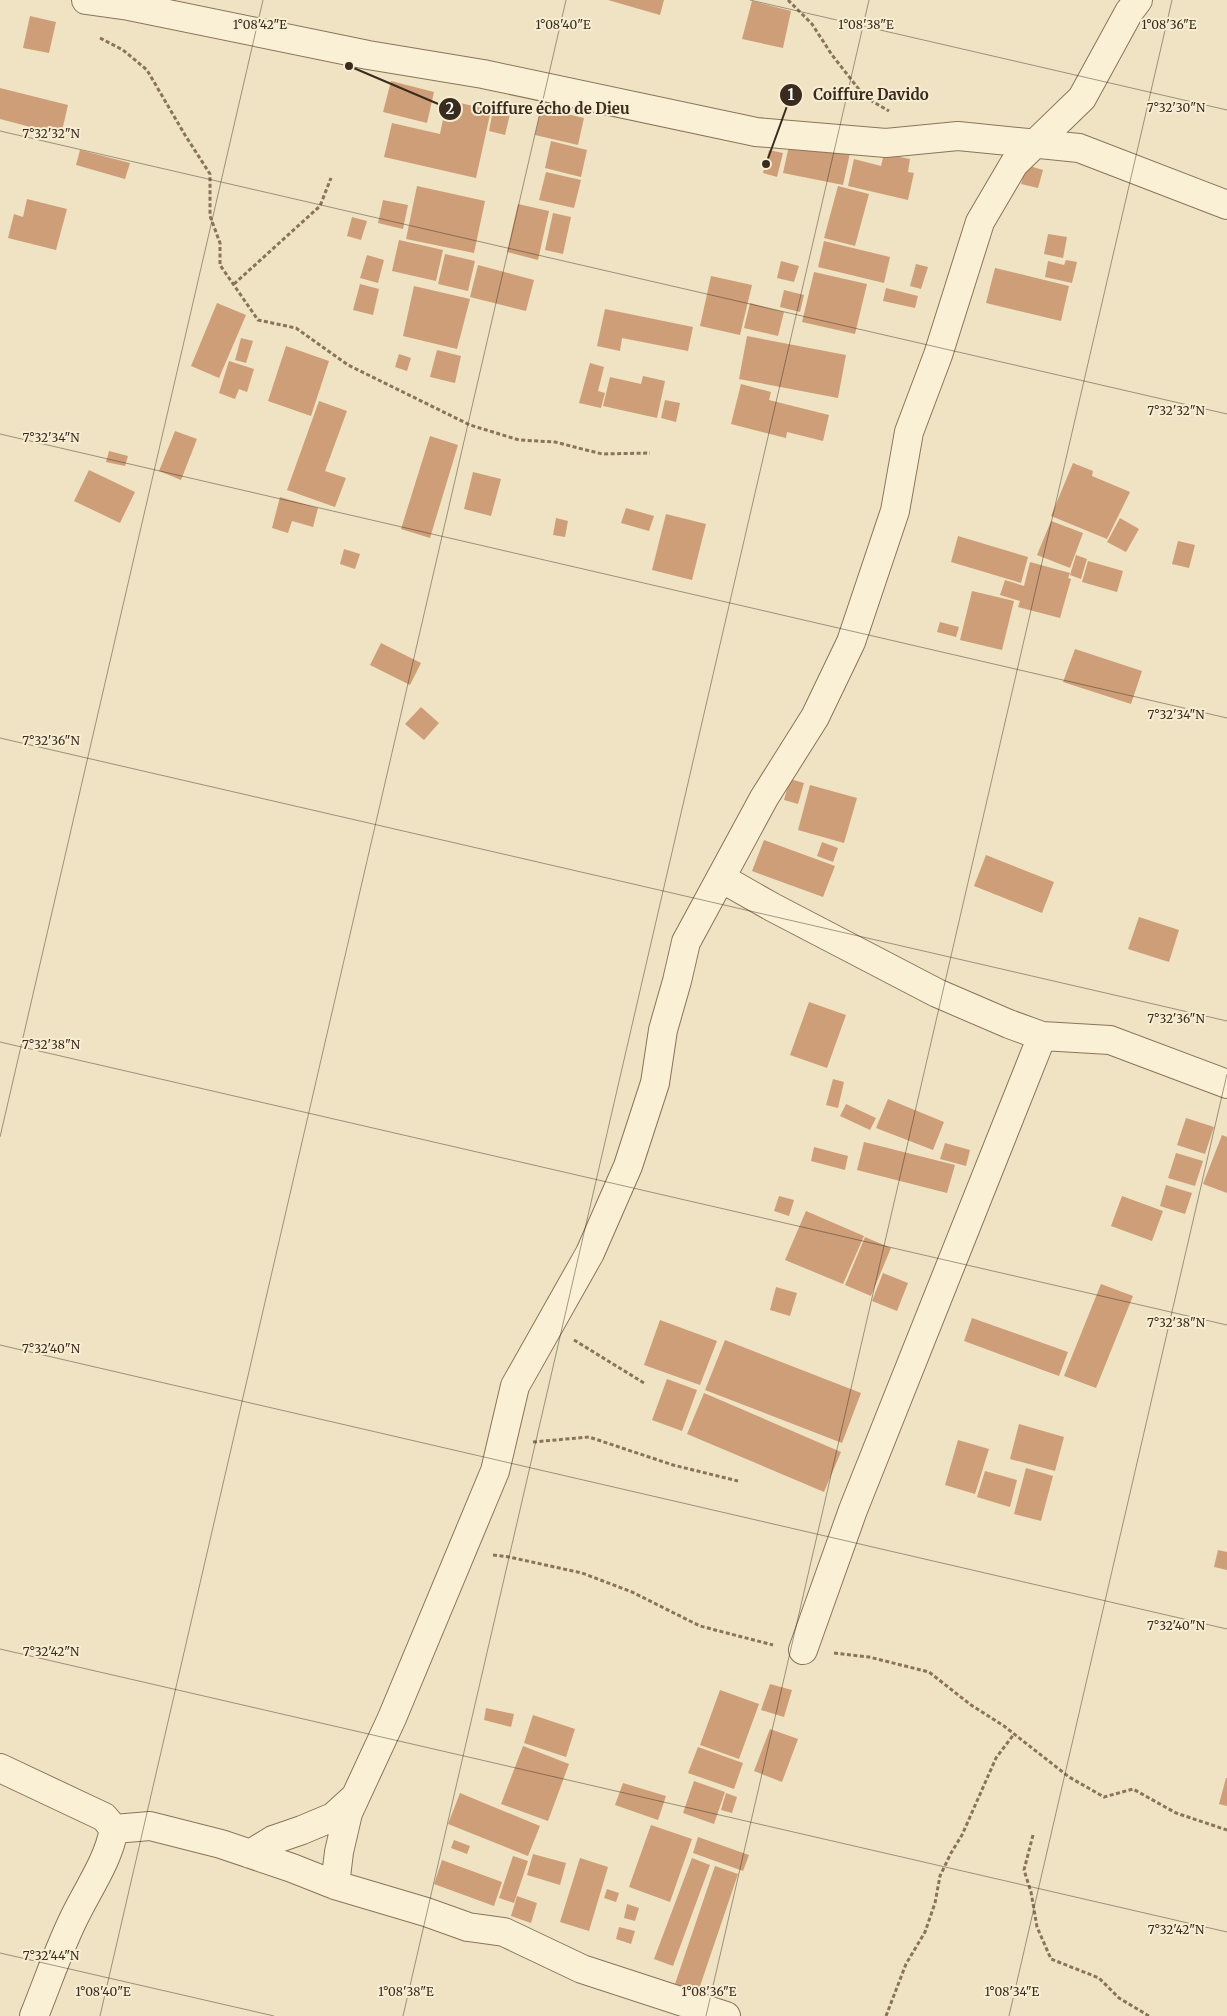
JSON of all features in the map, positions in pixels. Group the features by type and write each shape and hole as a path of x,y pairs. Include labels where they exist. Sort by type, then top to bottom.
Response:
{"street":[{"path":"86,0 129,6 368,55 483,74 756,132 886,143 958,136 1079,148 1227,205"},
{"path":"335,1886 339,1852 348,1813 392,1718 495,1471 515,1386 590,1254 628,1166 655,1083 663,1030 686,942 764,798 815,717 851,642 895,511 909,432 941,348 980,222 1014,164 1082,98 1129,12 1138,0"},
{"path":"721,878 772,907 937,993 1042,1036 1110,1040 1227,1084"},
{"path":"803,1650 853,1510 1042,1036"},
{"path":"0,1768 104,1816 114,1829"},
{"path":"250,1854 273,1840 333,1817 356,1796"},
{"path":"114,1829 150,1826 221,1844 292,1868 335,1886 468,1926 504,1932 582,1969 726,2016"},
{"path":"34,2016 72,1920 97,1875 114,1829"}],"path":[{"path":"788,0 812,24 832,55 865,97 889,111 911,141"},
{"path":"100,38 123,50 147,70 210,174 210,216 220,243 220,265 258,320 296,328 348,365 470,425 519,440 555,442 602,454 650,453"},
{"path":"234,284 320,206 331,178"},
{"path":"549,1324 644,1383"},
{"path":"497,1462 522,1443 589,1437 674,1465 738,1481"},
{"path":"460,1552 509,1557 582,1573 632,1592 700,1626 786,1648 869,1657 929,1672 971,1706 1014,1734 1069,1777 1104,1797 1133,1789 1176,1813 1227,1830"},
{"path":"886,2016 906,1964 925,1932 935,1903 940,1876 962,1835 996,1758 1014,1734"},
{"path":"1033,1834 1024,1870 1031,1892 1037,1927 1052,1959 1099,1978 1119,1998 1149,2016"}],"building":[{"path":"608,0 664,0 660,15"},
{"path":"752,1 791,11 783,48 742,39"},
{"path":"30,16 56,22 49,53 23,48"},
{"path":"391,81 434,92 427,123 383,112"},
{"path":"0,88 68,105 61,135 0,119"},
{"path":"447,100 491,110 476,178 384,157 392,123 440,134"},
{"path":"541,108 584,118 578,145 535,135"},
{"path":"493,110 510,114 505,135 489,131"},
{"path":"551,141 587,150 581,177 545,168"},
{"path":"790,141 850,153 843,185 783,173"},
{"path":"80,150 130,163 125,179 76,165"},
{"path":"769,150 783,153 777,177 763,173"},
{"path":"884,154 910,159 908,172 914,173 908,200 848,186 854,159 881,166"},
{"path":"1026,165 1043,170 1038,188 1021,184"},
{"path":"546,172 581,180 574,208 539,200"},
{"path":"417,186 485,201 474,253 406,239"},
{"path":"838,186 869,194 855,246 824,238"},
{"path":"27,199 67,209 56,250 8,238 14,214 23,217"},
{"path":"383,200 408,205 403,229 378,223"},
{"path":"518,204 549,211 538,260 507,252"},
{"path":"553,213 571,217 563,254 545,250"},
{"path":"352,217 367,221 361,240 347,236"},
{"path":"1048,234 1067,237 1063,258 1044,254"},
{"path":"399,240 443,250 436,281 392,271"},
{"path":"824,241 890,257 884,283 818,267"},
{"path":"445,254 475,261 468,291 438,284"},
{"path":"367,255 384,260 378,283 360,278"},
{"path":"1066,260 1077,262 1072,283 1045,277 1048,261 1064,265"},
{"path":"781,261 799,266 794,282 777,278"},
{"path":"916,264 928,267 921,289 910,286"},
{"path":"478,265 534,280 526,311 470,297"},
{"path":"995,268 1069,286 1061,321 986,303"},
{"path":"814,272 867,284 855,334 802,322"},
{"path":"711,276 752,285 740,335 700,326"},
{"path":"360,284 379,289 373,315 353,310"},
{"path":"414,286 470,299 457,349 403,336"},
{"path":"886,288 918,296 915,308 883,301"},
{"path":"784,290 804,295 800,312 780,307"},
{"path":"217,303 246,315 219,378 191,366"},
{"path":"750,303 784,312 778,336 744,328"},
{"path":"605,309 693,327 688,351 622,338 620,351 597,346"},
{"path":"747,336 846,355 838,398 739,379"},
{"path":"241,338 253,341 246,363 235,360"},
{"path":"286,346 329,361 311,416 268,401"},
{"path":"437,350 461,356 455,383 430,377"},
{"path":"399,354 411,358 407,371 395,367"},
{"path":"229,361 254,369 247,392 239,389 235,399 219,393"},
{"path":"590,363 604,367 598,391 605,393 601,408 579,403"},
{"path":"643,376 665,381 657,418 603,406 610,377 641,384"},
{"path":"741,384 771,392 769,400 829,415 823,441 787,432 786,438 731,424"},
{"path":"665,400 680,403 676,422 661,418"},
{"path":"319,401 347,411 325,471 346,478 335,507 287,490"},
{"path":"175,431 197,439 181,480 159,471"},
{"path":"430,436 458,445 430,538 401,529"},
{"path":"109,451 128,456 125,466 106,462"},
{"path":"1073,463 1093,471 1092,476 1130,492 1107,539 1051,516"},
{"path":"89,470 135,492 120,523 74,501"},
{"path":"473,472 501,479 491,516 464,509"},
{"path":"280,497 318,508 313,527 292,521 288,533 272,528"},
{"path":"626,508 654,516 649,531 621,523"},
{"path":"666,514 706,524 692,580 652,570"},
{"path":"556,518 568,521 565,537 553,535"},
{"path":"1120,518 1139,529 1126,552 1107,542"},
{"path":"1051,521 1083,533 1070,568 1037,555"},
{"path":"958,536 1028,557 1021,583 951,562"},
{"path":"1178,541 1195,545 1189,568 1172,564"},
{"path":"344,549 360,554 355,569 340,564"},
{"path":"1076,555 1087,559 1081,579 1070,575"},
{"path":"1088,561 1123,571 1117,592 1082,582"},
{"path":"1030,562 1070,573 1068,578 1071,579 1060,618 1018,607 1020,601 1000,595 1005,580 1024,586"},
{"path":"972,591 1014,601 1002,650 960,640"},
{"path":"940,622 959,627 956,637 937,632"},
{"path":"381,643 421,663 410,685 370,665"},
{"path":"1075,649 1142,671 1131,704 1063,682"},
{"path":"421,707 439,723 424,740 405,724"},
{"path":"790,779 804,783 798,804 784,800"},
{"path":"810,785 857,798 844,843 798,830"},
{"path":"764,840 835,866 823,897 752,871"},
{"path":"822,842 838,848 833,862 817,856"},
{"path":"986,855 1054,882 1042,913 974,886"},
{"path":"1139,917 1179,930 1169,962 1128,949"},
{"path":"809,1002 846,1015 827,1068 790,1055"},
{"path":"833,1079 844,1082 838,1108 826,1105"},
{"path":"888,1099 944,1122 933,1150 876,1128"},
{"path":"846,1104 876,1118 870,1130 840,1116"},
{"path":"1186,1118 1214,1127 1205,1154 1177,1145"},
{"path":"1222,1135 1227,1137 1227,1193 1203,1184"},
{"path":"864,1142 955,1165 947,1193 857,1170"},
{"path":"945,1143 970,1150 966,1166 940,1159"},
{"path":"814,1147 848,1156 845,1170 811,1161"},
{"path":"1176,1153 1203,1161 1195,1186 1168,1178"},
{"path":"1166,1185 1192,1193 1185,1214 1160,1206"},
{"path":"779,1196 794,1200 789,1216 774,1211"},
{"path":"1122,1196 1163,1211 1152,1241 1111,1226"},
{"path":"806,1211 864,1236 843,1284 785,1260"},
{"path":"865,1237 891,1248 871,1296 845,1285"},
{"path":"883,1273 908,1283 897,1311 872,1301"},
{"path":"1101,1284 1133,1296 1096,1388 1064,1376"},
{"path":"776,1287 797,1293 790,1316 770,1310"},
{"path":"972,1318 1068,1352 1059,1376 964,1341"},
{"path":"660,1320 717,1341 700,1385 644,1365"},
{"path":"725,1340 861,1393 842,1443 705,1390"},
{"path":"667,1379 697,1390 682,1431 652,1420"},
{"path":"704,1393 841,1452 824,1492 687,1434"},
{"path":"1019,1424 1064,1437 1055,1471 1010,1459"},
{"path":"958,1440 989,1449 975,1494 945,1485"},
{"path":"1026,1468 1053,1476 1041,1521 1014,1514"},
{"path":"985,1471 1017,1480 1010,1507 977,1497"},
{"path":"1218,1550 1227,1552 1227,1570 1214,1567"},
{"path":"770,1684 792,1690 784,1717 761,1710"},
{"path":"720,1690 759,1704 739,1759 700,1745"},
{"path":"486,1708 514,1714 511,1727 484,1720"},
{"path":"533,1715 575,1729 566,1757 524,1743"},
{"path":"770,1729 798,1739 782,1782 754,1771"},
{"path":"523,1746 569,1764 548,1821 501,1804"},
{"path":"698,1747 743,1763 734,1789 688,1773"},
{"path":"1227,1778 1227,1806 1219,1804"},
{"path":"694,1781 725,1792 714,1824 683,1813"},
{"path":"623,1783 666,1796 658,1820 615,1805"},
{"path":"460,1793 540,1826 528,1856 448,1824"},
{"path":"726,1793 737,1797 732,1813 721,1810"},
{"path":"651,1825 692,1839 670,1902 629,1887"},
{"path":"698,1837 749,1855 743,1871 693,1853"},
{"path":"454,1840 470,1846 467,1854 451,1848"},
{"path":"533,1854 566,1863 560,1885 527,1875"},
{"path":"513,1856 528,1861 514,1903 499,1898"},
{"path":"580,1858 608,1867 589,1931 560,1922"},
{"path":"692,1858 710,1865 673,1966 654,1959"},
{"path":"442,1860 502,1882 494,1906 434,1884"},
{"path":"715,1866 738,1874 697,1995 674,1987"},
{"path":"607,1889 619,1893 616,1902 604,1898"},
{"path":"517,1896 537,1903 531,1923 511,1916"},
{"path":"627,1904 639,1908 635,1921 624,1918"},
{"path":"619,1927 635,1931 631,1944 616,1939"}],"place":[{"name":"Coiffure écho de Dieu","path":"349,66"},
{"name":"Coiffure Davido","path":"766,164"}]}
